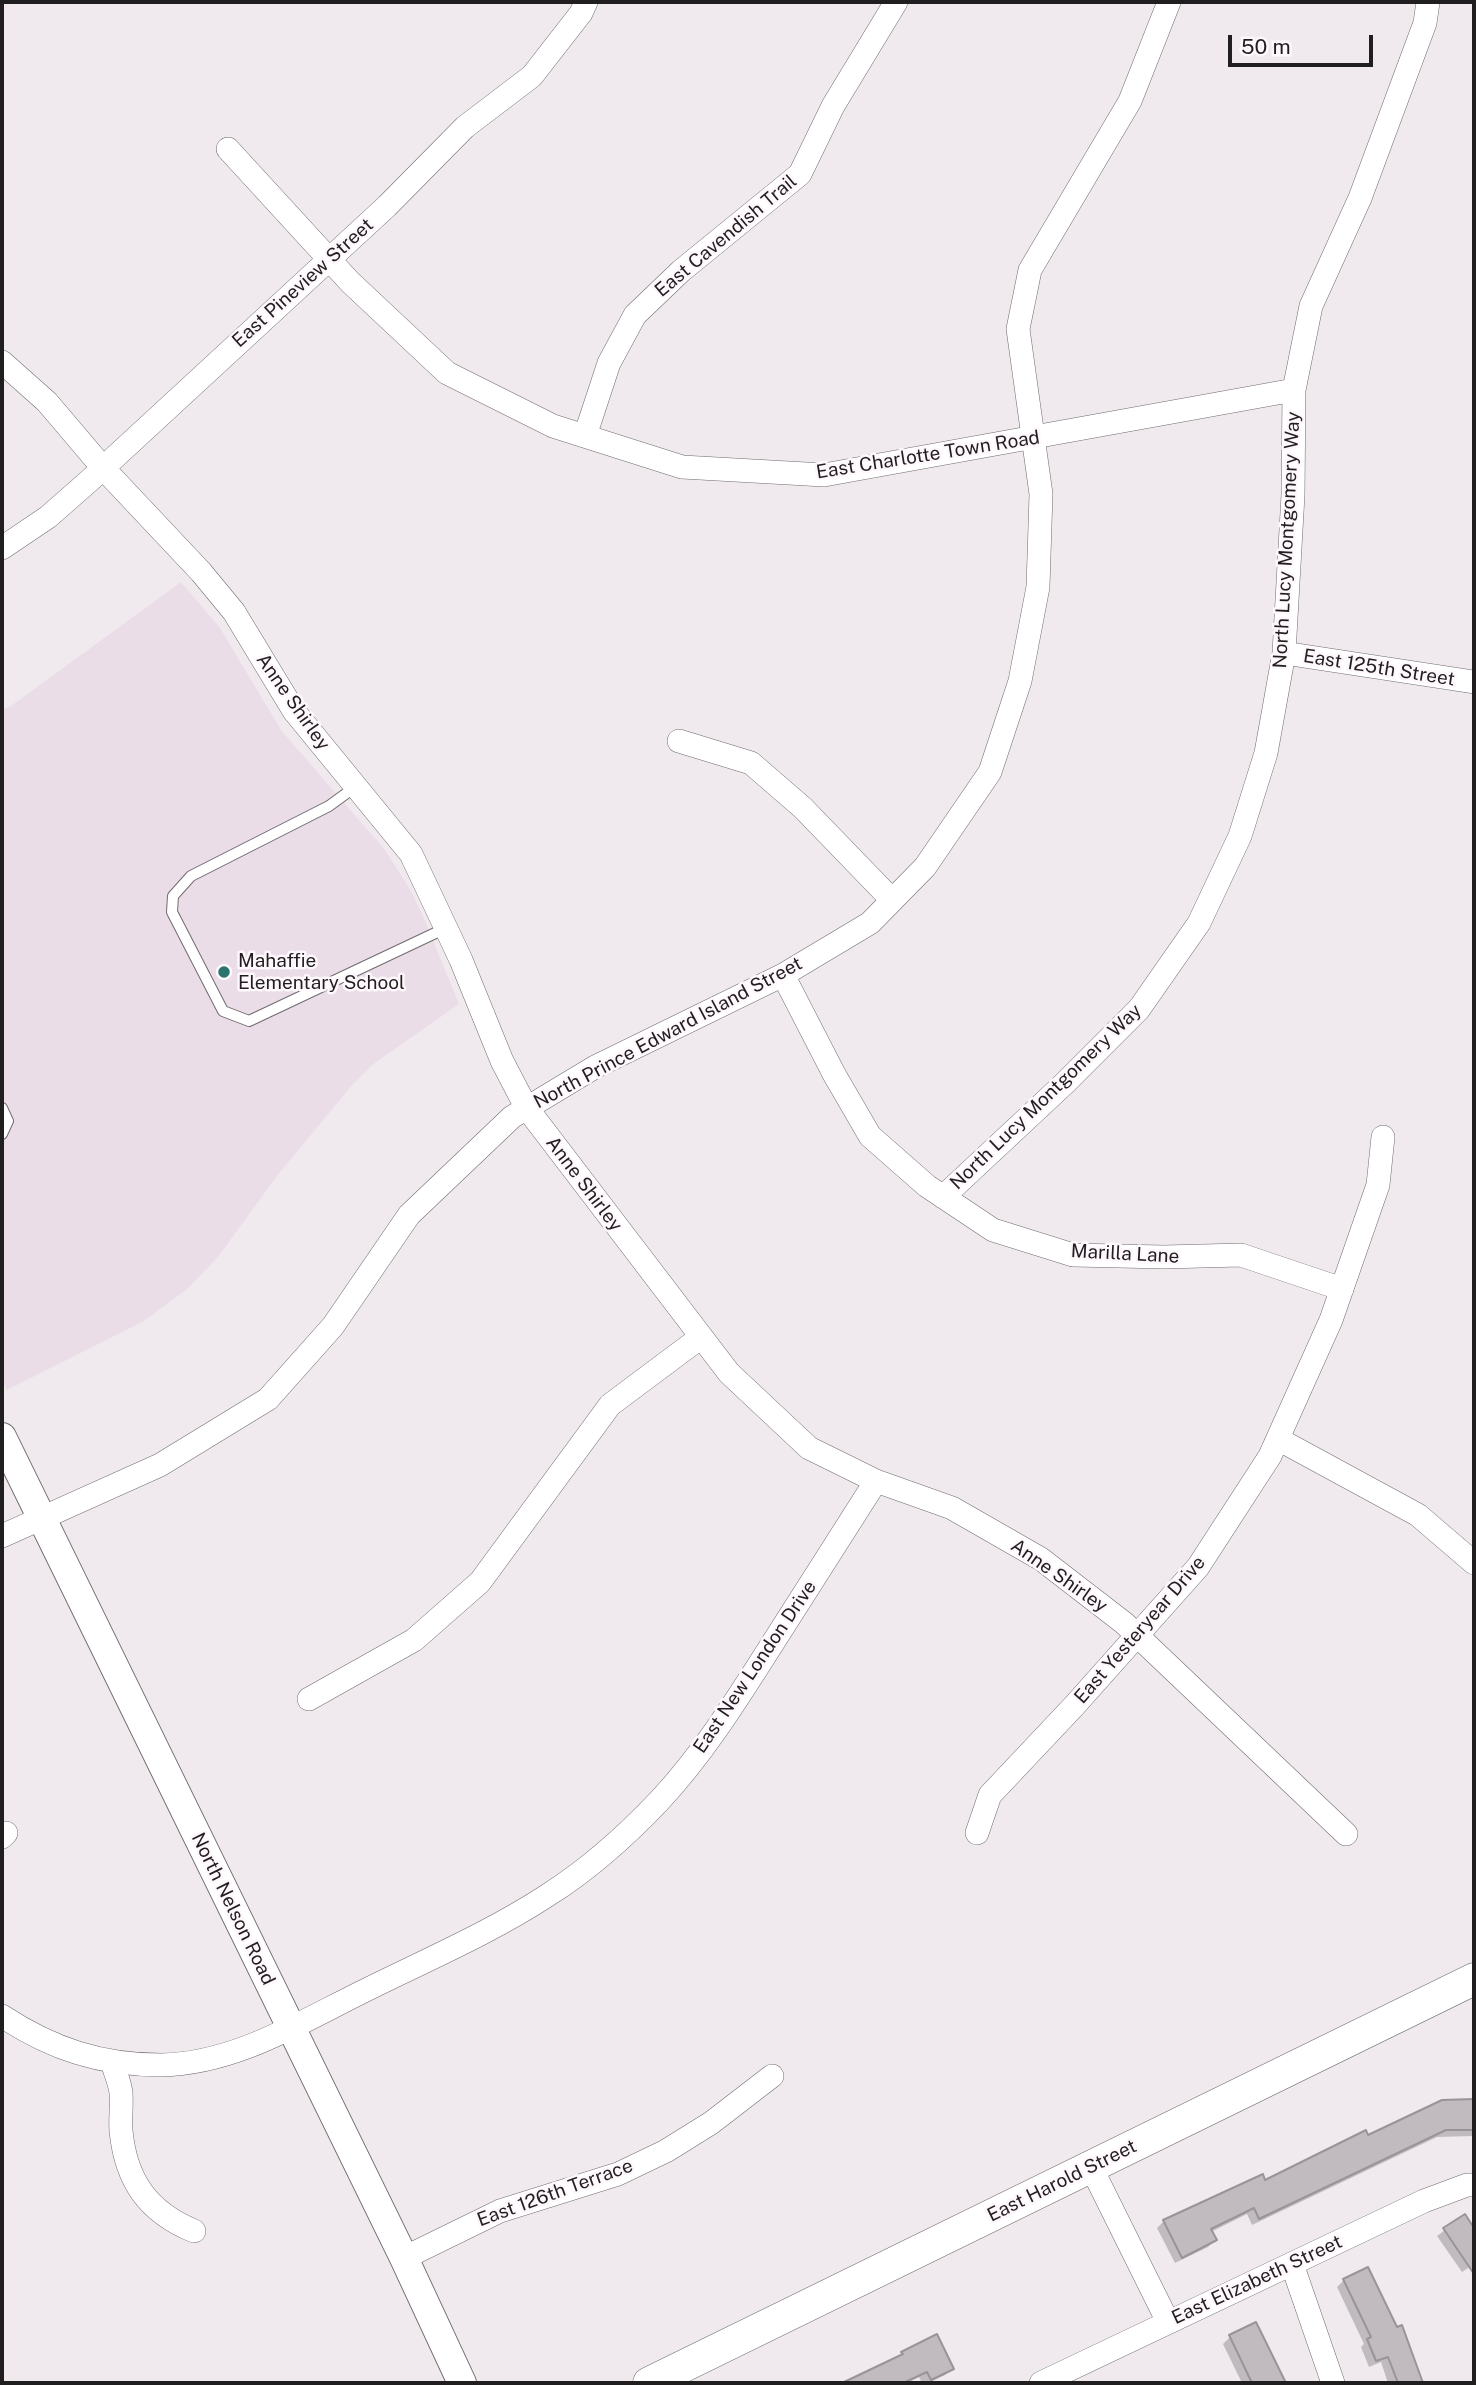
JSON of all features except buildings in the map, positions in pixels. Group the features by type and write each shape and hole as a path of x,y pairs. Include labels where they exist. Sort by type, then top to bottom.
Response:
{"main road":[{"name":"East Harold Street","path":"649,2383 1474,1979"}],"street":[{"name":"East Pineview Street","path":"2,548 48,517 387,206 465,127 532,76 581,13 586,2"},
{"name":"East Cavendish Trail","path":"585,436 608,363 635,316 681,271 800,174 832,106 896,2"},
{"name":"North Prince Edward Island Street","path":"2,1536 160,1465 268,1399 333,1326 409,1215 512,1117 595,1067 783,975 870,923 925,867 990,772 1020,681 1038,587 1041,494 1018,329 1030,270 1130,101 1169,2"},
{"name":"North Lucy Montgomery Way","path":"943,1197 1065,1083 1139,1009 1199,923 1240,836 1266,753 1284,653 1293,495 1294,390 1311,306 1360,198 1425,23 1428,2"},
{"name":"East Charlotte Town Road","path":"228,149 350,282 447,373 553,426 682,467 824,475 1294,390"},
{"name":"Anne Shirley","path":"2,362 47,402 103,468 201,572 233,611 294,710 411,854 446,928 502,1061 526,1107 729,1373 809,1448 876,1481 952,1508 1041,1559 1137,1635 1346,1834"},
{"name":"East 125th Street","path":"1284,653 1474,682"},
{"path":"679,741 751,763 803,808 892,901"},
{"name":"Marilla Lane","path":"783,975 834,1074 870,1136 927,1186 993,1230 1073,1255 1241,1255 1342,1289"},
{"name":"East Yesteryear Drive","path":"977,1833 990,1796 1198,1567 1270,1456 1331,1320 1342,1289 1378,1185 1383,1137"},
{"path":"309,1699 414,1640 481,1582 610,1405 701,1337"},
{"name":"North Nelson Road","path":"2,1437 404,2258 462,2383"},
{"path":"1278,1439 1418,1515 1474,1563"},
{"name":"East New London Drive","path":"2,2016 45,2042 70,2052 112,2062 163,2065 206,2060 292,2028 518,1913 550,1894 595,1862 662,1798 727,1715 876,1481"},
{"path":"112,2062 121,2091 121,2131 134,2178 150,2206 172,2222 194,2231"},
{"name":"East 126th Terrace","path":"404,2258 500,2211 618,2174 666,2151 711,2123 772,2076"},
{"path":"1091,2167 1168,2322"},
{"name":"East Elizabeth Street","path":"1046,2382 1424,2201 1467,2185 1474,2185"},
{"path":"1292,2264 1334,2383"}],"lane":[{"path":"355,787 329,806 191,876 173,895 172,912 223,1012 248,1021 446,928"},
{"path":"2,1108 8,1121 2,1134"}],"shaded area":[{"name":"Mahaffie Elementary School","path":"181,582 220,628 281,730 385,850 410,889 424,918 459,1004 372,1065 352,1085 277,1176 218,1257 187,1289 144,1321 7,1390 2,1380 2,710"}],"place":[{"name":"Mahaffie Elementary School","path":"224,972"}]}
